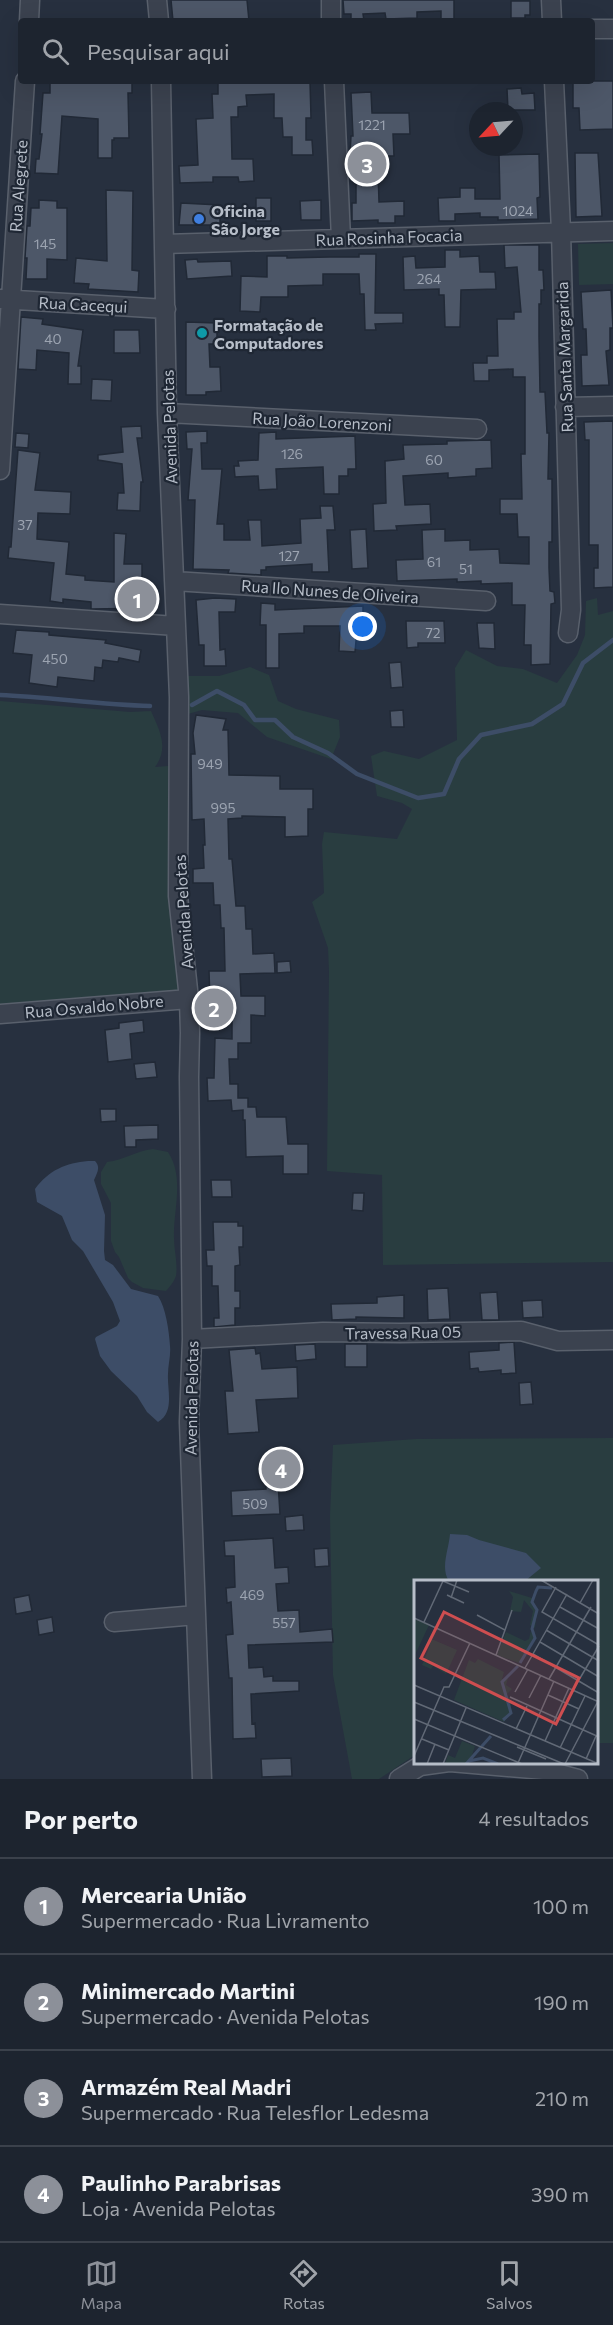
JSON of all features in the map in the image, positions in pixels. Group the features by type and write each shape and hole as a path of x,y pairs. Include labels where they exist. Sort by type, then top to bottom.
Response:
{"street":[{"path":"29,18 30,0"},
{"path":"157,0 159,18"},
{"path":"331,0 332,18"},
{"path":"551,0 552,18"},
{"path":"595,29 613,29"},
{"name":"Rua Alegrete","path":"0,470 5,300 25,84"},
{"name":"Avenida Pelotas","path":"160,84 167,413 179,697 178,896 189,999 192,1339 189,1422 202,1779"},
{"path":"334,84 341,239"},
{"name":"Rua Santa Margarida","path":"554,84 561,231 571,610 568,633"},
{"name":"Rua Rosinha Focacia","path":"164,244 613,231"},
{"name":"Rua Cacequi","path":"5,300 166,309"},
{"path":"565,407 613,406"},
{"name":"Rua João Lorenzoni","path":"167,413 477,429"},
{"name":"Rua Ilo Nunes de Oliveira","path":"174,581 486,601"},
{"path":"0,614 176,626"},
{"name":"Rua Osvaldo Nobre","path":"0,1014 189,999"},
{"name":"Travessa Rua 05","path":"192,1339 323,1332 521,1330 558,1341 613,1340"},
{"path":"114,1622 196,1615"},
{"path":"399,1779 420,1766 434,1764"},
{"path":"483,1764 573,1777"}],"green space":[{"path":"613,243 613,284 579,285 578,244"},
{"path":"597,598 598,615 613,611 613,1262 383,1265 382,1175 327,1171 328,948 312,902 324,893 322,844 324,832 397,839 412,809 402,803 377,796 371,756 384,751 419,759 457,740 455,668 466,650 497,666 523,669 557,683 577,655 585,635 586,601"},
{"path":"250,667 269,675 278,701 296,709 339,720 340,737 331,759 267,737 238,713 202,710 181,716 180,676 219,676"},
{"path":"0,701 130,712 151,711 162,739 162,753 155,767 181,765 185,991 0,1008"},
{"path":"153,1149 168,1152 176,1172 174,1238 177,1266 176,1276 166,1291 143,1288 128,1278 111,1241 111,1203 101,1184 101,1172 107,1162"},
{"path":"613,1438 613,1743 598,1743 598,1580 414,1580 414,1756 379,1779 352,1779 333,1675 330,1516 333,1445 416,1439"}],"water":[{"path":"95,1161 98,1166 94,1180 105,1215 105,1260 113,1265 131,1289 158,1296 165,1313 170,1349 169,1400 167,1413 158,1422 100,1356 96,1337 117,1326 120,1321 113,1302 83,1251 72,1240 62,1216 37,1202 35,1189 52,1172 65,1166"},
{"path":"450,1534 467,1535 526,1553 541,1568 526,1580 448,1580 445,1564"}],"building":[{"path":"171,0 247,0 249,18 173,18"},
{"path":"343,0 454,0 454,18 441,18 441,11 417,12 417,18 386,18 385,13 363,14 364,18 351,18 351,14 344,14"},
{"path":"511,1 530,1 530,15 525,15 525,18 511,18"},
{"path":"613,81 613,129 580,130 579,108 573,108 573,84"},
{"path":"50,84 132,84 132,93 128,93 129,138 114,138 112,158 98,158 98,119 62,116 58,174 35,173 42,134 40,134 43,93 50,93"},
{"path":"218,84 310,84 311,118 306,118 306,140 312,140 313,155 292,155 292,137 283,137 282,118 274,118 274,94 246,95 247,106 238,107 238,117 231,117 232,159 253,159 254,181 239,182 238,177 213,177 213,182 180,183 179,166 198,165 196,119 213,118 212,94 218,94"},
{"path":"521,88 522,94 534,93 535,110 523,110 523,102 508,102 507,89"},
{"path":"371,92 372,113 409,113 410,134 393,134 394,156 387,156 388,171 378,171 379,202 404,201 404,216 395,216 395,223 378,223 378,220 352,221 352,203 356,203 356,171 349,172 351,136 353,136 351,93"},
{"path":"575,153 598,153 602,216 576,217"},
{"path":"539,154 538,219 498,220 498,217 480,217 480,213 455,214 455,221 439,221 438,198 460,197 460,188 475,188 475,199 500,199 499,156"},
{"path":"106,190 133,191 132,270 139,271 138,292 88,289 89,284 74,283 76,258 107,261"},
{"path":"256,198 271,198 271,221 256,221"},
{"path":"39,200 57,201 57,208 67,208 67,260 47,259 47,279 26,279 27,226 30,226 31,208 39,208"},
{"path":"321,200 321,220 301,220 300,201"},
{"path":"181,203 220,205 220,225 179,225"},
{"path":"504,245 539,245 539,270 543,270 544,290 541,290 541,304 539,304 540,392 545,392 547,433 549,433 548,479 552,479 552,542 549,542 549,568 550,591 554,592 555,603 551,604 550,664 531,665 531,645 524,645 525,605 512,605 512,583 481,584 481,581 457,582 457,579 397,581 396,560 423,559 422,530 445,529 445,541 470,540 470,550 499,549 500,563 529,564 529,537 518,537 517,514 500,514 500,499 522,499 521,454 525,454 525,377 513,377 513,369 489,370 489,381 474,381 473,363 487,363 487,356 498,356 497,319 514,319 514,312 521,312 517,267 505,268"},
{"path":"445,250 460,250 460,257 479,256 480,272 495,272 496,289 461,290 460,327 445,327 444,295 439,295 439,289 404,290 403,257 415,256 416,268 445,267"},
{"path":"359,254 376,254 375,313 403,313 403,323 375,324 376,330 365,330 364,294 360,294 359,274 323,274 323,285 288,286 288,297 261,297 260,312 240,311 241,276 267,277 267,256 359,257"},
{"path":"197,259 198,262 231,261 232,276 187,279 185,260"},
{"path":"611,290 613,328 610,328 610,350 606,351 609,385 582,386 581,355 587,355 581,292"},
{"path":"21,317 43,319 42,324 83,330 78,366 81,366 81,384 68,384 69,353 37,350 36,370 18,369"},
{"path":"186,322 217,323 217,344 209,344 210,367 220,367 221,391 206,392 206,395 186,395"},
{"path":"114,330 139,330 140,353 114,353"},
{"path":"92,379 112,380 111,401 91,400"},
{"path":"613,421 613,587 594,588 594,568 598,568 598,545 589,545 589,440 585,440 584,422"},
{"path":"141,426 142,438 137,438 143,482 141,482 140,511 117,510 118,493 124,493 122,464 98,460 98,455 123,452 121,427"},
{"path":"207,431 207,443 201,443 202,469 222,469 217,524 224,524 224,540 250,540 248,520 261,520 262,546 301,543 300,519 321,518 320,506 333,506 335,530 327,530 329,572 312,572 312,564 266,567 266,570 261,570 261,575 228,573 229,570 193,569 195,500 188,500 192,449 187,449 186,432"},
{"path":"276,432 276,439 355,436 356,469 348,469 348,476 339,476 339,494 324,494 323,467 276,469 277,489 259,490 258,476 235,477 234,466 239,466 238,461 258,460 259,433"},
{"path":"16,433 29,434 28,448 15,447"},
{"path":"491,440 492,468 476,469 476,476 448,478 448,473 403,476 405,505 430,504 431,524 396,526 397,530 374,531 373,504 386,503 385,461 404,459 403,445"},
{"path":"18,450 40,453 35,490 71,492 70,514 38,513 37,539 69,542 66,574 85,576 85,580 114,582 114,533 126,534 124,564 142,564 142,590 153,590 152,608 91,609 91,602 63,599 63,603 50,601 54,563 8,558 9,547 11,547"},
{"path":"366,529 368,568 352,569 350,530"},
{"path":"236,599 235,612 219,612 220,650 225,649 226,666 204,666 204,645 199,645 196,600"},
{"path":"261,603 275,604 275,610 363,606 363,630 357,630 355,652 339,651 340,626 304,626 304,633 279,634 279,668 266,668 266,625 260,625"},
{"path":"406,621 444,621 445,643 418,643 418,647 407,648"},
{"path":"477,623 494,623 495,649 479,648"},
{"path":"16,630 106,640 105,643 141,650 139,662 119,658 118,662 103,660 102,668 95,667 94,681 58,677 57,687 29,683 32,655 13,653"},
{"path":"401,662 403,687 391,688 389,663"},
{"path":"403,710 404,727 391,727 390,711"},
{"path":"196,715 226,719 223,730 228,730 229,775 280,776 280,789 313,789 313,809 308,809 308,836 285,837 285,817 242,816 242,818 228,819 229,859 232,859 236,906 245,906 246,929 252,929 253,954 274,953 275,973 240,974 241,996 265,996 265,1016 251,1015 251,1043 238,1043 238,1059 229,1059 230,1084 238,1084 238,1098 248,1098 248,1107 256,1107 257,1117 286,1117 288,1144 308,1144 308,1174 283,1174 283,1156 246,1157 243,1110 232,1111 231,1100 208,1101 207,1078 214,1078 215,1038 232,1039 232,1016 202,1015 202,1000 210,1000 209,971 225,971 224,928 221,928 220,905 214,905 213,883 193,883 193,869 204,868 203,845 205,845 204,819 192,820 191,754 195,754 193,733"},
{"path":"290,961 291,972 277,973 277,962"},
{"path":"143,1020 144,1032 130,1034 132,1059 108,1062 105,1030 119,1028 119,1023"},
{"path":"155,1062 157,1077 136,1079 134,1064"},
{"path":"100,1109 116,1109 116,1121 101,1122"},
{"path":"158,1125 158,1139 136,1140 136,1147 125,1147 124,1126"},
{"path":"211,1180 231,1180 232,1197 212,1197"},
{"path":"353,1193 364,1193 363,1211 352,1210"},
{"path":"213,1222 238,1222 238,1226 243,1226 243,1247 239,1247 240,1265 235,1266 235,1291 240,1291 240,1308 235,1308 235,1325 214,1327 214,1318 219,1318 218,1286 212,1286 212,1266 207,1266 206,1250 214,1250"},
{"path":"448,1288 450,1319 428,1320 427,1289"},
{"path":"497,1292 499,1320 482,1320 480,1293"},
{"path":"404,1295 404,1318 356,1317 356,1319 332,1320 331,1304 377,1303 377,1297"},
{"path":"542,1300 543,1317 523,1318 522,1301"},
{"path":"514,1342 516,1373 501,1374 501,1370 479,1372 478,1368 470,1369 469,1352 499,1350 499,1343"},
{"path":"315,1344 316,1359 296,1361 295,1345"},
{"path":"345,1344 367,1344 367,1367 345,1367"},
{"path":"255,1348 256,1354 260,1353 262,1369 297,1367 298,1398 256,1400 259,1432 228,1434 225,1391 233,1391 229,1350"},
{"path":"531,1382 533,1404 520,1405 519,1383"},
{"path":"297,1455 299,1480 278,1482 280,1514 232,1516 231,1491 266,1489 264,1457"},
{"path":"303,1515 304,1530 286,1531 285,1517"},
{"path":"273,1538 275,1568 288,1567 289,1583 276,1584 278,1611 299,1610 300,1632 332,1629 333,1642 248,1645 249,1668 263,1667 264,1677 273,1676 273,1681 299,1681 299,1691 251,1694 252,1724 255,1723 256,1738 233,1739 232,1678 229,1678 226,1635 233,1634 231,1602 227,1603 226,1588 235,1587 234,1556 225,1556 224,1541"},
{"path":"328,1548 329,1566 315,1567 314,1549"},
{"path":"29,1595 32,1611 16,1614 14,1598"},
{"path":"52,1617 54,1632 39,1635 37,1620"},
{"path":"291,1758 292,1776 262,1777 261,1759"}],"waterway":[{"path":"192,705 217,691 244,705 255,720 275,720 293,737 328,753 357,774 418,798 444,794 459,759 481,735 532,724 563,704 583,663 613,640"},
{"path":"0,695 150,706"}],"place":[{"name":"Armazém Real Madri","path":"367,164"},
{"name":"Oficina São Jorge","path":"199,219"},
{"name":"Formatação de Computadores","path":"202,333"},
{"name":"Mercearia União","path":"137,599"},
{"name":"Minimercado Martini","path":"214,1008"},
{"name":"Paulinho Parabrisas","path":"281,1469"}]}
